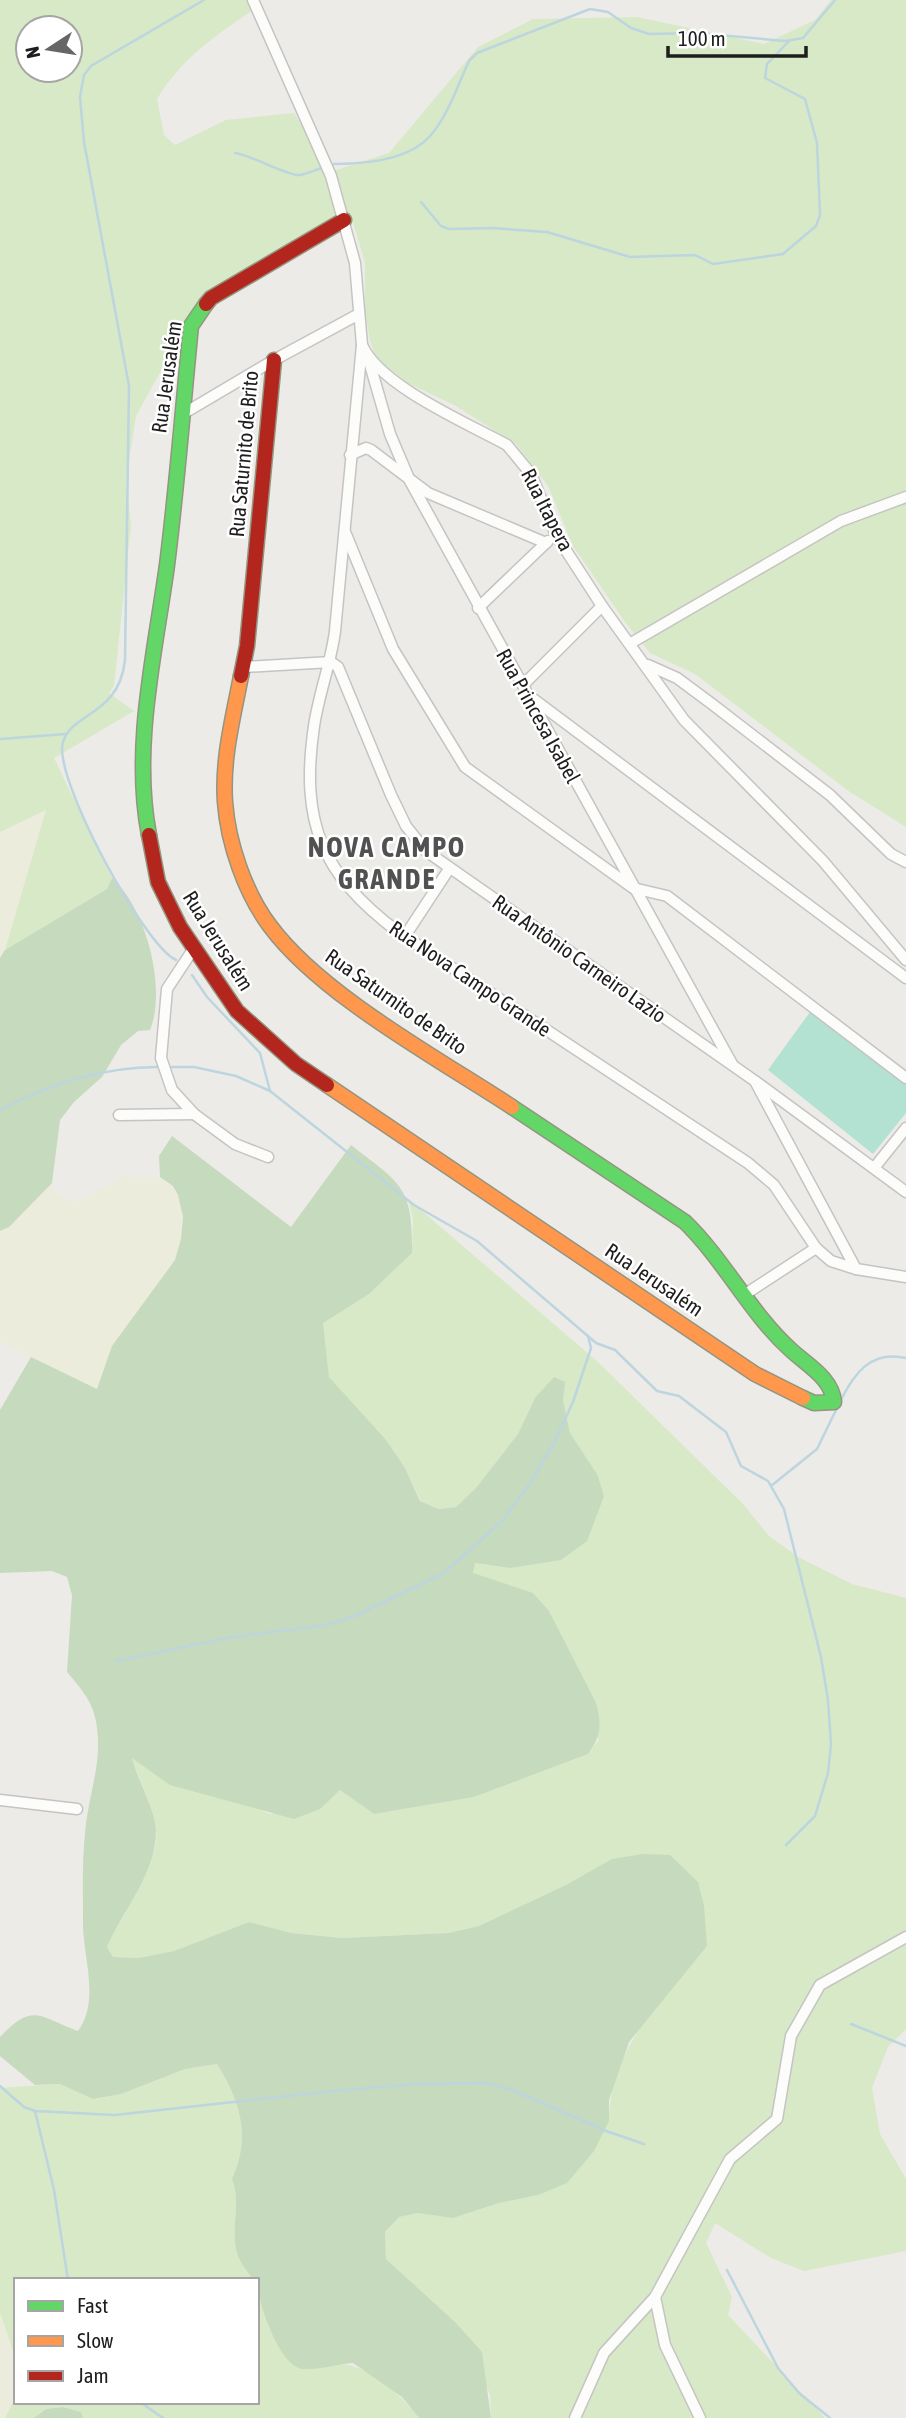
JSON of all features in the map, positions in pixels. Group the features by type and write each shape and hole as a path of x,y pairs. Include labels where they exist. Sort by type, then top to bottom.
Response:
{"street":[{"name":"Rua Itapera","path":"253,0 331,176 355,263 362,345 367,357 397,383 507,445 531,474 556,535 602,606 684,720 823,861 906,961"},
{"name":"Rua Jerusalém","path":"344,220 202,306 191,326 142,783 158,882 194,948 237,1011 296,1064 755,1374 814,1403 834,1402"},
{"path":"181,415 359,314"},
{"name":"Rua Nova Campo Grande","path":"362,345 331,662 314,726 311,804 317,832 330,863 349,890 405,936 748,1163 781,1194 816,1248 831,1261 856,1269 906,1277"},
{"name":"Rua Princesa Isabel","path":"367,357 390,434 410,481 733,1066"},
{"name":"Rua Saturnito de Brito","path":"274,360 244,667 225,756 225,803 234,848 248,888 269,925 293,952 347,998 685,1222 719,1256 783,1343 829,1385 835,1394 834,1402"},
{"path":"350,455 366,448 371,450 428,493 546,543"},
{"path":"631,643 841,521 906,496"},
{"path":"344,529 393,649 465,767 633,888 667,896 906,1078"},
{"path":"478,608 556,535"},
{"path":"602,606 525,690 906,978"},
{"path":"244,667 331,662"},
{"name":"Rua Antônio Carneiro Lazio","path":"331,662 342,672 406,826 426,851 755,1081 906,1192"},
{"path":"647,665 677,678 723,712 831,795 891,854 906,862"},
{"path":"405,936 449,869"},
{"path":"194,948 167,989 161,1058 172,1090 194,1114 235,1144 268,1157"},
{"path":"755,1081 856,1269"},
{"path":"119,1115 194,1114"},
{"path":"874,1168 906,1128"},
{"path":"747,1293 816,1248"},
{"path":"0,1800 76,1809"},
{"path":"575,2418 604,2353 655,2297 730,2159 776,2119 791,2036 820,1985 906,1937"},
{"path":"655,2297 665,2345 700,2418"}],"green space":[{"path":"0,0 254,0 253,10 200,49 166,85 157,99 164,135 175,145 226,120 294,113 333,171 389,153 478,47 533,19 637,17 764,44 815,20 831,0 906,0 906,827 850,792 695,674 650,653 625,622 573,546 548,486 516,444 456,406 408,383 375,354 365,311 365,263 353,222 219,289 189,320 136,416 126,479 131,525 114,686 109,693 134,711 54,758 112,878 107,889 5,950 46,810 0,832"},
{"path":"46,809 5,951 0,958 0,832"},
{"path":"112,878 135,908 150,950 156,993 155,1013 150,1030 138,1031 121,1045 102,1077 74,1102 60,1120 52,1183 9,1227 0,1231 0,958 5,950 107,889"},
{"path":"810,1012 906,1084 906,1113 873,1154 768,1070"},
{"path":"172,1136 291,1227 351,1145 401,1188 410,1213 412,1253 369,1294 323,1323 329,1377 386,1440 405,1468 420,1501 439,1509 456,1507 476,1488 518,1434 535,1398 554,1377 565,1382 563,1400 570,1433 597,1474 604,1496 587,1541 561,1560 510,1568 475,1563 473,1573 533,1593 549,1611 596,1703 599,1730 596,1742 588,1754 474,1797 374,1814 340,1790 320,1809 294,1819 170,1785 132,1758 153,1814 155,1847 145,1877 107,1947 113,1957 139,1958 174,1951 249,1922 291,1933 342,1938 448,1933 479,1926 568,1884 612,1859 643,1854 670,1855 698,1882 704,1906 707,1946 629,2042 609,2100 609,2121 594,2151 567,2183 538,2195 499,2203 453,2218 418,2213 399,2217 385,2232 386,2259 454,2321 482,2352 491,2418 419,2418 402,2397 353,2363 303,2369 286,2357 265,2316 259,2293 259,2278 252,2278 238,2256 235,2237 236,2198 232,2179 241,2149 241,2120 232,2092 217,2064 185,2069 121,2094 93,2099 60,2084 35,2085 0,2056 0,2037 20,2019 36,2015 78,2031 85,2019 89,1977 83,1934 83,1855 97,1762 98,1733 90,1704 67,1672 72,1595 67,1577 52,1571 0,1573 0,1410 31,1357 97,1389 112,1346 175,1260 181,1239 183,1217 178,1195 173,1186 160,1177 159,1156"},
{"path":"128,1174 130,1177 160,1177 173,1186 181,1204 181,1239 175,1260 112,1346 96,1390 0,1341 0,1231 9,1227 52,1183 52,1190 76,1203"},
{"path":"408,1199 598,1362 743,1504 769,1536 800,1558 852,1584 906,1598 906,2029 888,2047 872,2088 880,2134 906,2179 906,2251 804,2271 771,2258 715,2223 706,2243 732,2297 728,2315 825,2418 491,2418 490,2394 454,2321 386,2259 385,2232 399,2217 418,2213 453,2218 499,2203 538,2195 609,2121 618,2070 629,2047 656,2005 707,1946 568,1884 479,1926 447,1933 342,1938 291,1933 249,1922 174,1951 139,1958 113,1957 107,1947 139,1889 156,1843 152,1811 131,1757 270,1814 320,1809 340,1790 374,1814 474,1797 588,1754 599,1740 485,1577 473,1574 474,1563 510,1568 597,1474 570,1433 563,1400 535,1398 518,1434 476,1488 456,1507 439,1509 421,1501 405,1468 329,1377 323,1323 369,1294 412,1253 413,1219"},
{"path":"217,2064 237,2106 242,2134 238,2164 232,2179 236,2198 235,2237 238,2256 252,2278 14,2278 14,2374 13,2350 0,2313 0,2088 60,2084 94,2099 121,2094 185,2069"},
{"path":"259,2288 336,2364 348,2365 371,2374 403,2399 419,2418 83,2418 81,2412 63,2407 46,2409 34,2418 5,2418 14,2400 14,2404 259,2404"},
{"path":"0,2313 13,2350 14,2400 5,2418 0,2418"},
{"path":"63,2407 81,2412 83,2418 34,2418 46,2409"}],"waterway":[{"path":"176,960 143,925 123,894 85,822 63,761 63,742 68,732 105,703 114,692 125,660 129,386 84,142 80,97 84,75 91,66 204,0"},
{"path":"334,164 386,159 411,150 437,127 469,61 477,53 590,9 608,12 631,28 649,34 696,33 785,41 803,38 835,0"},
{"path":"421,202 441,226 449,229 491,228 547,232 630,257 695,255 713,264 783,254 816,226 820,215 817,143 805,99 765,78 767,64 789,41"},
{"path":"235,153 294,174 322,168"},
{"path":"0,739 66,734"},
{"path":"192,975 207,997 260,1053 270,1091"},
{"path":"0,1110 76,1079 116,1070 157,1067"},
{"path":"172,1067 194,1067 236,1076 270,1091 414,1205 477,1241 596,1343 615,1350 657,1391 679,1396 726,1432 741,1466 768,1481 784,1509 821,1657 831,1744 828,1773 815,1816 786,1845"},
{"path":"116,1661 233,1637 327,1625 355,1616 444,1573 502,1521 531,1482 555,1441 573,1402 591,1348 588,1336"},
{"path":"840,1402 851,1382 865,1366 883,1357 906,1358"},
{"path":"771,1486 817,1449 837,1408"},
{"path":"851,2024 906,2046"},
{"path":"0,2086 24,2107 35,2111 115,2115 334,2091 415,2084 485,2083 510,2089 606,2131 644,2144"},
{"path":"35,2111 54,2190 68,2278"},
{"path":"727,2270 778,2368 799,2393 830,2418"},
{"path":"143,2404 163,2418"}],"traffic: fast":[{"path":"149,835 143,768 147,700 171,535 191,326 206,304"},
{"path":"512,1107 685,1222 713,1253 776,1335 824,1379 834,1402 814,1403 803,1398"}],"traffic: slow":[{"path":"241,676 227,754 225,802 239,867 261,913 292,952 350,1001 512,1107"},
{"path":"327,1085 755,1374 803,1398"}],"traffic: jam":[{"path":"206,304 211,298 344,220"},
{"path":"241,676 247,646 274,360"},
{"path":"149,835 158,882 180,927 237,1011 296,1064 327,1085"}],"district":[{"name":"NOVA CAMPO GRANDE","path":"387,863"}]}
